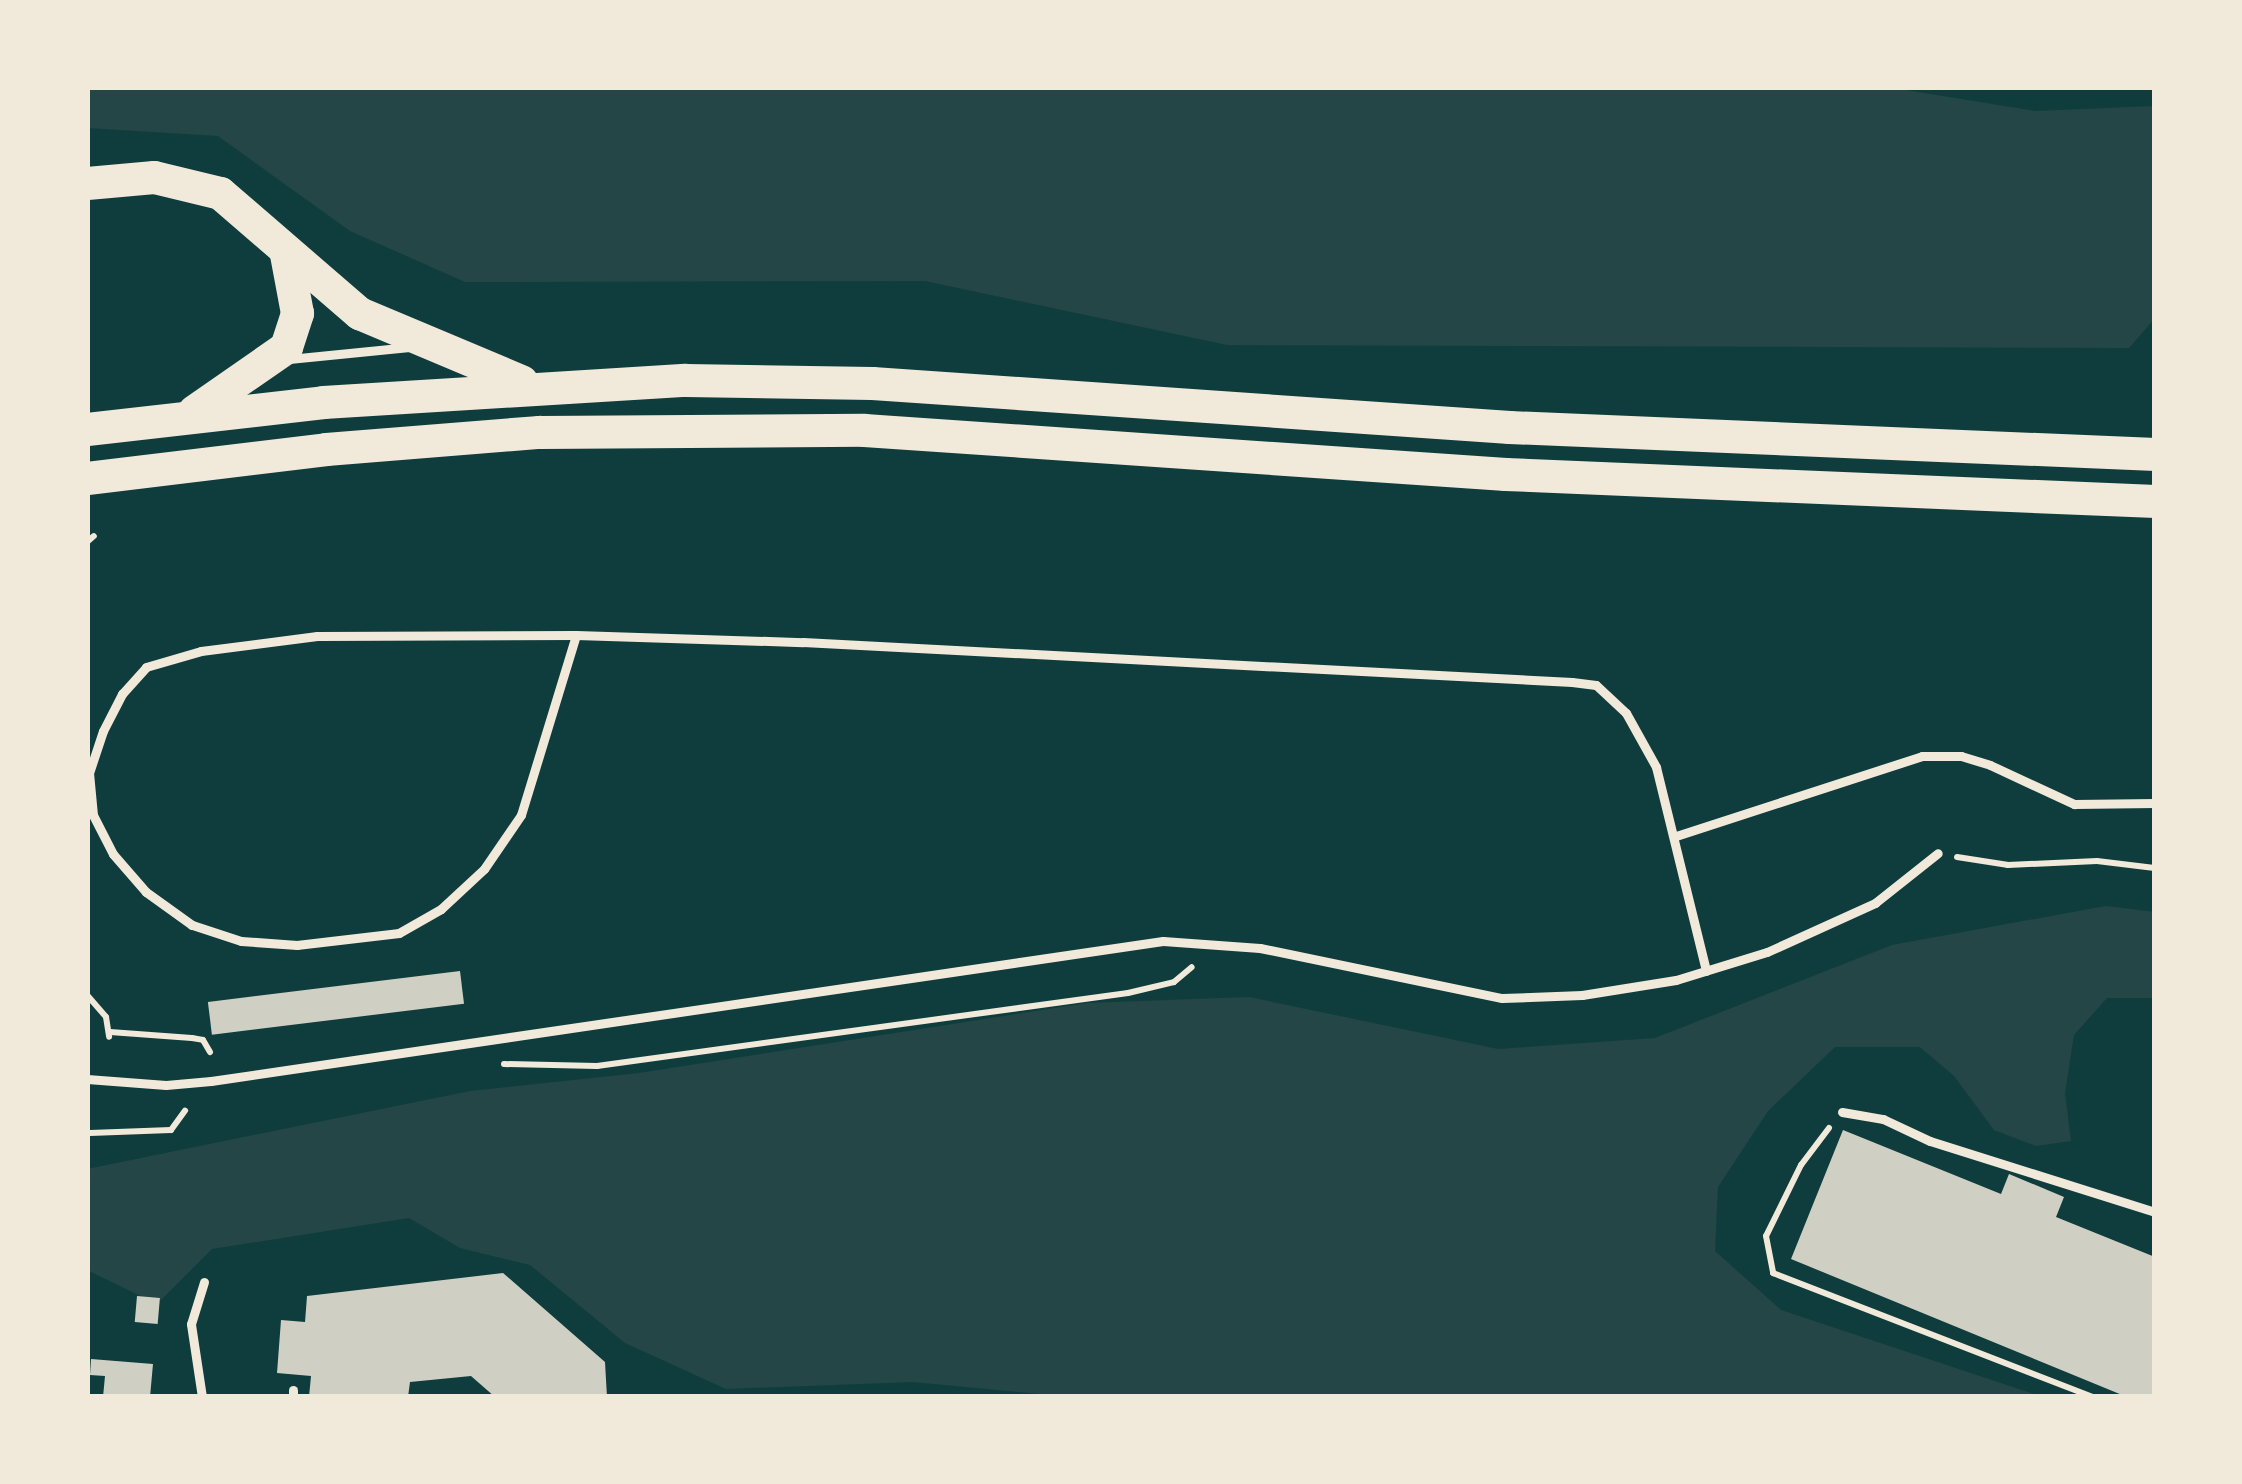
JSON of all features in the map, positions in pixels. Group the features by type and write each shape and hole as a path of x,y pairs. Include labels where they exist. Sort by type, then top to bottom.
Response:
{"highway":[{"path":"87,183 154,176 203,186 237,203 286,254 359,313 533,386"},
{"path":"184,417 286,347 297,313 286,254"},
{"path":"87,429 533,386 872,383 1509,427 2155,454"},
{"path":"87,478 326,449 539,432 842,430 1505,474 2155,501"}],"lane":[{"path":"272,360 426,345"},
{"path":"575,635 521,815 484,869 441,909 399,933 297,945 241,941 192,925 146,892 113,854 93,815 89,773 103,731 122,694 146,668 201,651 317,636 575,635 1595,686 1626,713 1656,767 1706,971"},
{"path":"1676,836 1922,756 1961,756 1990,765 2074,804 2155,803"},
{"path":"87,1079 166,1085 211,1081 1119,946 1203,942 1303,955 1502,998 1582,995 1706,971 1767,952 1875,904 1938,854"},
{"path":"1842,1112 1883,1119 1930,1141 2155,1212"},
{"path":"202,1397 191,1324 204,1282"}],"path":[{"path":"1938,854 2008,866 2097,860 2155,868"},
{"path":"502,1064 597,1066 1155,989 1187,974 1203,942"},
{"path":"87,995 106,1017 109,1035 192,1038 203,1040 210,1052"},
{"path":"89,1133 171,1130 185,1112"},
{"path":"1842,1112 1801,1165 1766,1236 1773,1273 2093,1397"}],"shaded area":[{"path":"87,87 1887,87 2035,111 2155,106 2155,318 2129,348 1227,345 925,281 465,282 350,231 218,136 87,128"},
{"path":"2106,906 2155,912 2155,998 2107,998 2074,1035 2065,1093 2071,1141 2036,1146 1994,1130 1954,1076 1920,1047 1835,1047 1768,1111 1718,1187 1715,1251 1781,1310 2043,1397 1072,1397 913,1382 726,1389 625,1343 530,1265 460,1248 409,1218 212,1249 157,1304 87,1270 87,1169 470,1091 639,1073 1087,1003 1249,997 1498,1049 1655,1038 1892,945"}],"building":[{"path":"460,971 464,1004 212,1035 208,1002"},
{"path":"1843,1130 2001,1194 2009,1174 2064,1197 2056,1217 2155,1257 2155,1397 2127,1397 1791,1259"},
{"path":"503,1273 605,1362 607,1397 495,1397 471,1376 410,1382 408,1397 309,1397 311,1376 277,1373 281,1320 305,1322 307,1296"},
{"path":"137,1296 160,1298 158,1324 135,1322"},
{"path":"91,1359 153,1364 150,1397 103,1397 105,1376 90,1375"}]}
